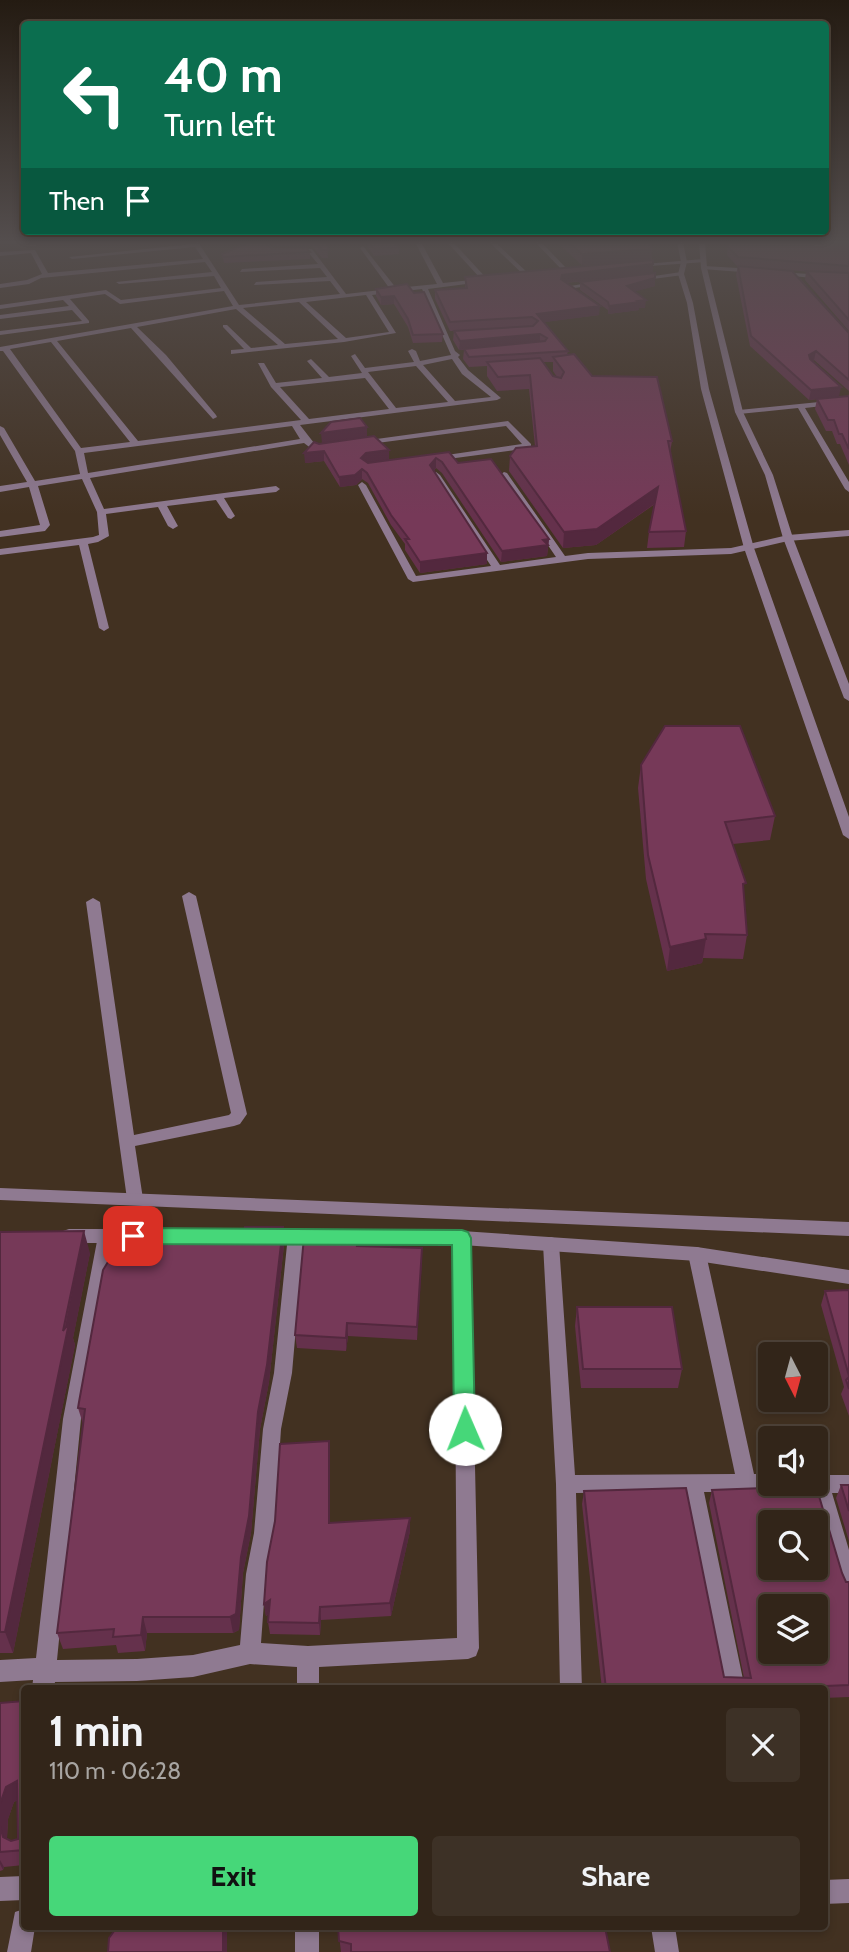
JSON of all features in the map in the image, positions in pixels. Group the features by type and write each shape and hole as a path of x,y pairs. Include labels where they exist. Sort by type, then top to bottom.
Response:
{"street":[{"path":"0,552 104,536 101,512 85,477 79,451 3,349 85,333"},
{"path":"145,333 213,417"},
{"path":"232,333 249,350"},
{"path":"268,333 283,346"},
{"path":"336,333 344,340"},
{"path":"234,352 392,333"},
{"path":"79,451 497,398 465,372 444,333"},
{"path":"695,333 705,389 749,548 849,835"},
{"path":"720,333 739,412 769,475 788,538 849,698"},
{"path":"446,337 458,336"},
{"path":"52,339 135,443"},
{"path":"412,351 418,364 453,403"},
{"path":"274,385 468,354"},
{"path":"355,356 393,410"},
{"path":"311,361 326,378"},
{"path":"261,365 274,385 306,421"},
{"path":"465,372 478,371"},
{"path":"840,391 849,400"},
{"path":"739,412 849,400"},
{"path":"800,405 849,489"},
{"path":"294,422 304,441 319,449 332,447"},
{"path":"346,445 508,423 528,446 421,461"},
{"path":"0,428 33,485 44,527 0,534"},
{"path":"0,489 304,441"},
{"path":"436,474 497,568"},
{"path":"503,475 562,559"},
{"path":"362,485 412,579 562,559 749,548 788,538 849,533"},
{"path":"101,512 276,488"},
{"path":"218,496 231,516"},
{"path":"161,504 173,526"},
{"path":"83,541 104,628"},
{"path":"127,1142 234,1120 239,1114 189,896"},
{"path":"93,901 135,1199"},
{"path":"0,1194 849,1229"},
{"path":"250,1653 256,1574 264,1533 272,1429 283,1373 296,1235"},
{"path":"53,1236 296,1235 462,1238 697,1254 849,1277"},
{"path":"44,1678 72,1419 106,1236"},
{"path":"0,1671 44,1678 53,1671 193,1666 250,1653 309,1657 468,1648 462,1238"},
{"path":"551,1244 566,1484 571,1685"},
{"path":"697,1254 746,1482"},
{"path":"566,1484 758,1482"},
{"path":"692,1484 733,1685"},
{"path":"828,1484 849,1484"},
{"path":"816,1496 849,1585"},
{"path":"308,1685 309,1657"},
{"path":"0,1889 21,1888"},
{"path":"828,1892 849,1891"},
{"path":"19,1952 23,1930"},
{"path":"307,1930 307,1952"},
{"path":"663,1930 667,1952"}],"building":[{"path":"412,333 443,334 413,335"},
{"path":"455,333 553,333 568,351 469,357 464,349 545,341 547,338 540,334 460,341"},
{"path":"750,333 849,333 849,380 816,351 809,355 810,359 841,387 811,390"},
{"path":"574,354 592,376 657,377 672,441 668,441 686,531 649,532 658,487 597,529 564,532 510,456 516,448 537,446 530,375 498,377 487,362 540,358 553,376 561,378 564,372 553,357"},
{"path":"849,396 849,449 834,420 828,420 817,399"},
{"path":"360,418 367,427 321,433 331,422"},
{"path":"374,436 389,450 366,453 361,458 368,463 449,452 458,463 491,459 549,539 543,540 548,545 502,551 442,462 436,458 430,465 487,553 420,562 405,539 409,539 391,515 367,473 362,469 355,475 339,477 324,451 304,453 314,442 319,444"},
{"path":"665,726 740,726 775,816 725,822 746,883 743,884 747,935 705,934 706,939 670,947 648,855 641,765"},
{"path":"245,1227 283,1227 267,1365 258,1412 249,1516 241,1557 236,1614 230,1617 143,1617 141,1635 113,1637 114,1629 57,1633 85,1409 78,1408 103,1270 125,1234 199,1233 243,1239"},
{"path":"84,1231 63,1331 69,1323 5,1632 0,1632 0,1232"},
{"path":"304,1237 358,1239 357,1246 422,1248 417,1327 347,1323 346,1338 295,1335"},
{"path":"849,1290 849,1376 825,1291"},
{"path":"577,1307 672,1307 682,1369 583,1369"},
{"path":"329,1441 329,1523 410,1518 390,1603 320,1607 319,1623 268,1622 270,1600 264,1604 267,1562 275,1521 280,1444"},
{"path":"841,1485 849,1485 849,1511"},
{"path":"686,1488 724,1677 751,1678 712,1490 758,1488 758,1496 819,1496 823,1510 758,1510 758,1580 828,1580 828,1526 842,1573 846,1582 849,1582 849,1685 606,1685 584,1491"},
{"path":"21,1701 21,1850 0,1852 0,1826 3,1837 11,1841 18,1839 17,1781 6,1787 0,1804 0,1703"},
{"path":"115,1930 223,1930 223,1952 108,1952 109,1938"},
{"path":"338,1930 606,1930 610,1952 351,1952 351,1944 339,1941"}],"route":[{"path":"133,1236 462,1238 465,1429"}]}
